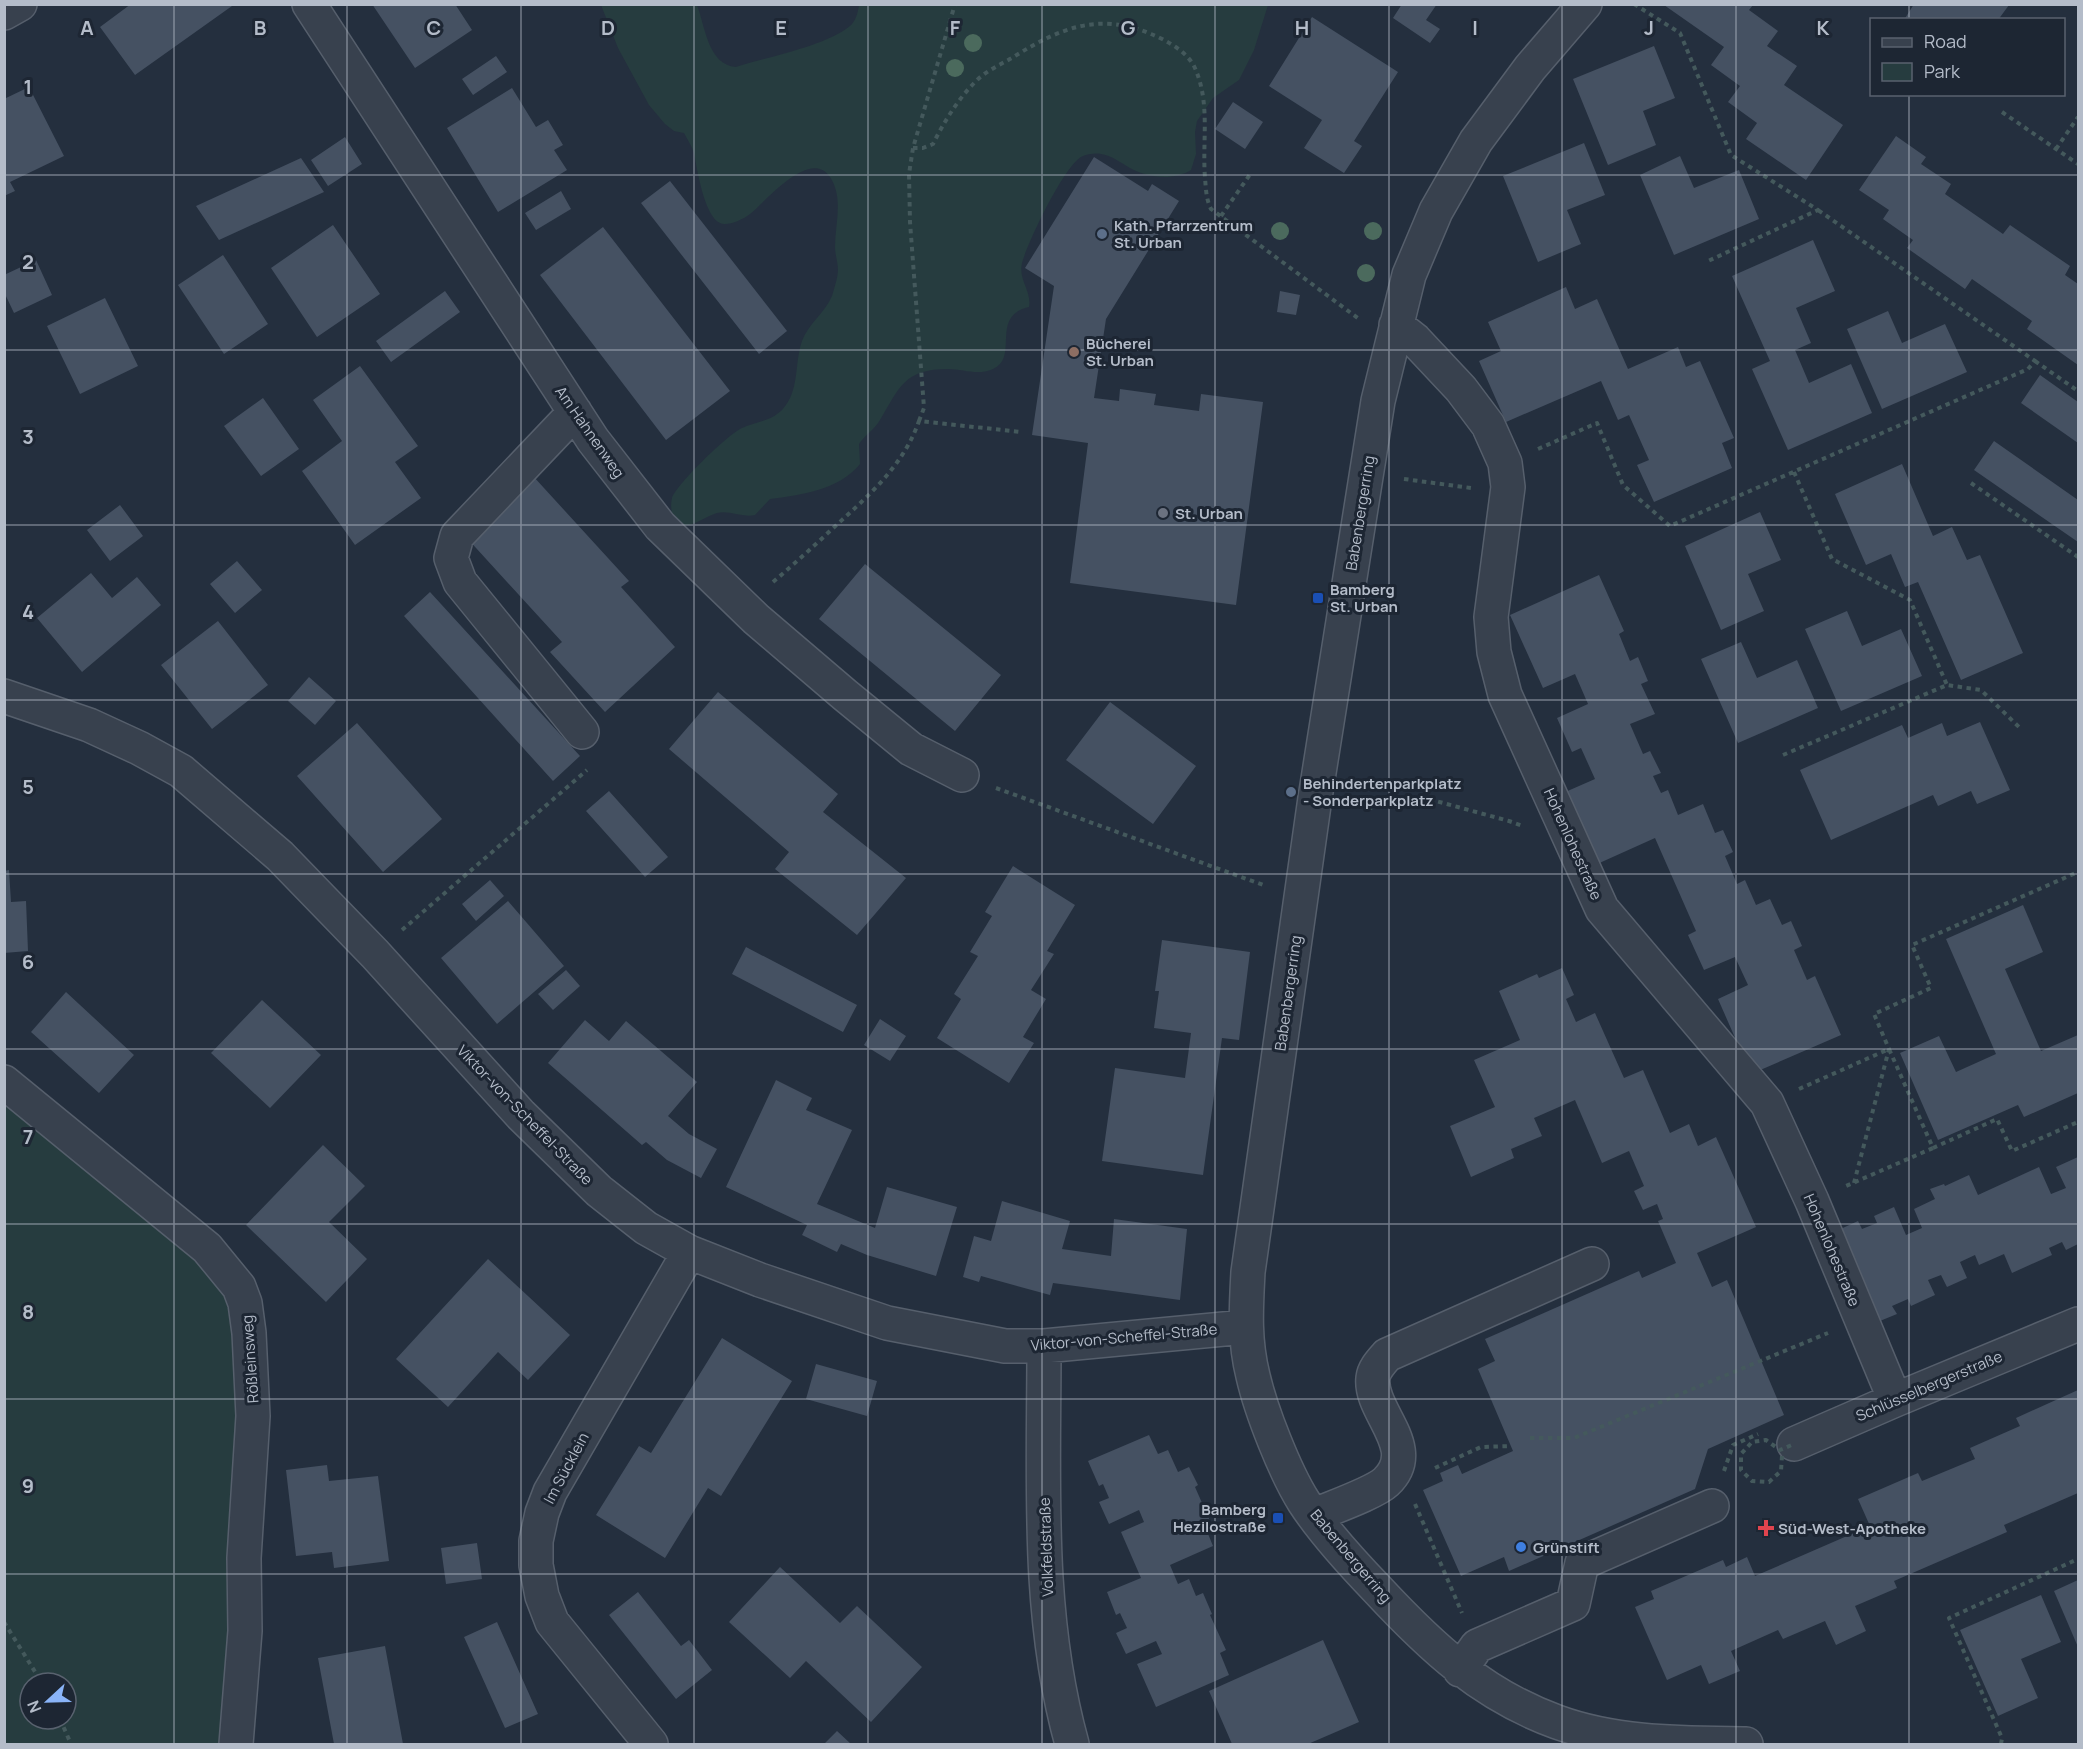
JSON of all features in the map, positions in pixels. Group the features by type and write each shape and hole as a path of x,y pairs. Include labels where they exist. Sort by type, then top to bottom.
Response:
{"street":[{"path":"4,14 20,4"},
{"name":"Am Hahnenweg","path":"309,4 592,440 660,526 744,607 845,695 911,749 962,776"},
{"name":"Babenbergerring","path":"1585,4 1530,68 1476,141 1436,211 1409,275 1378,401 1315,798 1248,1272 1245,1326 1253,1376 1269,1424 1304,1502 1352,1563 1410,1624 1468,1658 1511,1703 1593,1738 1662,1743 1746,1744"},
{"path":"1395,330 1415,340 1461,389 1488,425 1506,478"},
{"path":"575,412 457,536 451,558 460,582 582,732"},
{"name":"Hohenlohestraße","path":"1506,478 1491,617 1494,652 1506,695 1602,909 1767,1103 1812,1201 1894,1400"},
{"name":"Viktor-von-Scheffel-Straße","path":"4,696 89,725 181,771 279,855 375,954 521,1115 599,1191 646,1228 689,1252 760,1280 887,1323 1005,1346 1044,1346 1245,1326"},
{"name":"Rößleinsweg","path":"4,1082 207,1248 239,1287 245,1303 254,1416 244,1558 245,1631 236,1744"},
{"name":"Im Sücklein","path":"651,1744 552,1622 542,1596 536,1541 542,1513 550,1492 689,1252"},
{"path":"1315,1515 1381,1486 1394,1471 1398,1448 1373,1385 1373,1376 1387,1354 1592,1264"},
{"name":"Schlüsselbergerstraße","path":"1783,1446 2079,1324"},
{"name":"Volkfeldstraße","path":"1044,1346 1044,1554 1048,1618 1059,1694 1072,1744"},
{"path":"1468,1658 1573,1604 1582,1563 1712,1506"}],"path":[{"path":"744,607 871,494 889,474 913,439 924,408 910,222 909,174 913,148 954,4"},
{"path":"1634,4 1680,33 1731,155 1818,210 2079,390"},
{"path":"913,148 923,148 933,144 938,131 977,80 1034,44 1068,28 1095,23 1128,25 1166,40 1193,63 1202,86 1205,118 1203,159 1207,202 1211,209 1365,323 1395,330"},
{"path":"2002,112 2079,164"},
{"path":"2056,149 2079,117"},
{"path":"1221,216 1251,172"},
{"path":"1706,262 1818,210"},
{"path":"1367,474 1506,478 1597,423 1623,485 1670,526 2028,369 2036,361"},
{"path":"919,421 1022,432"},
{"path":"1794,472 1832,559 1910,600 1947,685"},
{"path":"1971,483 2079,558"},
{"path":"1783,755 1947,685 1982,690 2020,729"},
{"path":"375,954 591,767"},
{"path":"1008,792 1238,876"},
{"path":"1370,808 1407,798 1436,801 1509,820 1576,849"},
{"path":"1933,1148 1874,1014 1931,988 1912,945 2079,872"},
{"path":"1767,1103 1889,1049"},
{"path":"1854,1183 1889,1049"},
{"path":"1812,1201 1997,1119 2012,1151 2079,1122"},
{"path":"1530,1438 1574,1438 1862,1318"},
{"path":"1712,1506 1733,1444 1761,1432"},
{"path":"1766,1440 1780,1450 1783,1446 1781,1471 1769,1482 1752,1481 1741,1470 1741,1454 1752,1442 1766,1440"},
{"path":"1434,1469 1481,1447 1511,1446"},
{"path":"1414,1504 1468,1658"},
{"path":"2001,1744 2002,1738 1949,1618 2079,1559"},
{"path":"4,1622 35,1671"}],"green space":[{"path":"601,5 697,5 713,52 727,65 736,67 812,45 839,33 854,22 859,5 1268,5 1254,50 1239,80 1213,98 1197,121 1196,154 1191,170 1176,176 1152,176 1101,154 1083,156 1075,162 1057,188 1025,253 1021,269 1029,296 1029,307 1017,312 1010,319 1001,363 993,369 981,372 948,369 922,372 912,376 899,389 878,423 859,444 860,464 841,480 819,490 770,499 755,515 717,513 690,525 684,525 673,521 671,507 672,498 683,482 735,432 778,414 788,403 794,386 802,341 808,329 829,302 837,279 835,247 837,194 830,177 821,169 811,168 788,180 745,218 728,224 718,222 707,206 694,153 684,133 674,131 665,124 649,105 618,48"},
{"path":"4,1091 202,1255 242,1322 228,1744 5,1744"}],"building":[{"path":"131,4 231,4 232,6 135,75 100,27"},
{"path":"372,4 455,4 472,30 415,68"},
{"path":"1402,4 1437,4 1426,20 1440,29 1430,43 1393,18"},
{"path":"1914,4 1927,6 2009,5 1999,18 1905,18"},
{"path":"1664,5 1753,5 1749,10 1778,31 1767,46 1797,66 1784,85 1843,125 1806,180 1746,139 1757,123 1728,102 1740,86 1711,65 1724,47"},
{"path":"1312,17 1398,72 1354,141 1362,146 1344,173 1304,148 1322,120 1269,86"},
{"path":"1654,46 1675,98 1643,111 1656,145 1608,165 1573,79"},
{"path":"496,56 507,72 473,95 462,79"},
{"path":"29,87 64,156 10,182 15,191 4,196 4,99"},
{"path":"512,88 536,127 548,120 563,145 554,150 567,170 498,212 447,128"},
{"path":"1233,102 1263,122 1245,149 1215,129"},
{"path":"1896,136 1926,157 1921,164 1951,184 1945,194 2003,234 2010,225 2070,266 2065,275 2078,284 2078,365 2027,329 2032,321 1972,279 1965,289 1907,248 1913,240 1883,219 1889,210 1859,190"},
{"path":"345,137 362,164 328,186 311,160"},
{"path":"1584,143 1605,195 1567,210 1581,244 1538,262 1503,176"},
{"path":"1680,156 1694,188 1739,170 1759,219 1674,255 1640,175"},
{"name":"St. Urban","path":"1094,157 1148,191 1152,184 1179,201 1106,319 1094,398 1119,401 1120,389 1156,394 1154,405 1199,411 1201,394 1263,402 1236,605 1070,583 1088,443 1032,435 1054,286 1025,268"},
{"path":"301,158 324,192 219,240 196,206"},
{"path":"670,181 787,331 759,354 641,203"},
{"path":"561,191 571,209 536,230 525,213"},
{"path":"333,225 380,294 317,337 271,268"},
{"path":"603,227 730,391 666,440 540,275"},
{"path":"1813,240 1835,291 1796,308 1811,343 1795,350 1809,383 1851,364 1872,413 1788,450 1752,369 1770,361 1732,276"},
{"path":"223,255 268,324 224,354 178,285"},
{"path":"36,260 52,295 14,313 4,292 4,275"},
{"path":"1566,287 1575,309 1597,299 1628,369 1678,347 1686,367 1700,361 1734,438 1722,443 1732,468 1654,502 1637,465 1649,460 1629,415 1618,420 1601,381 1506,422 1479,361 1501,351 1488,322"},
{"path":"445,291 460,312 391,362 376,341"},
{"path":"1280,291 1300,295 1296,315 1277,312"},
{"path":"105,298 138,366 80,394 47,326"},
{"path":"1888,311 1902,343 1945,324 1967,372 1882,409 1847,329"},
{"path":"360,366 418,446 395,462 421,498 355,545 302,471 342,441 313,400"},
{"path":"2040,375 2078,402 2078,443 2021,403"},
{"path":"263,398 299,449 261,476 224,426"},
{"path":"1994,441 2078,500 2078,542 1974,470"},
{"path":"1902,464 1933,536 1952,527 1967,560 1980,555 2023,653 1961,680 1918,582 1905,587 1891,554 1866,565 1835,494"},
{"path":"533,476 629,581 621,587 675,647 605,712 550,652 562,642 466,537"},
{"path":"120,505 143,536 110,561 87,530"},
{"path":"1760,512 1781,560 1748,574 1764,611 1721,630 1685,546"},
{"path":"237,561 262,590 235,613 210,584"},
{"path":"865,564 1001,675 955,731 819,619"},
{"path":"91,573 112,598 137,577 161,605 82,672 37,618"},
{"path":"1599,575 1624,631 1619,634 1630,661 1638,657 1648,681 1641,684 1655,714 1630,724 1643,754 1650,751 1661,773 1653,776 1661,793 1668,790 1678,815 1703,804 1715,833 1723,830 1733,852 1725,856 1737,884 1745,880 1756,905 1770,899 1782,925 1791,921 1802,946 1794,950 1807,980 1815,976 1841,1035 1751,1074 1718,999 1748,985 1735,957 1704,970 1688,935 1696,931 1655,838 1595,865 1563,793 1595,779 1581,748 1572,752 1557,718 1588,704 1575,674 1543,688 1510,615"},
{"path":"430,592 580,756 553,781 404,616"},
{"path":"1847,611 1862,646 1901,629 1922,676 1841,711 1805,629"},
{"path":"218,621 268,685 212,729 161,665"},
{"path":"1741,642 1757,678 1797,660 1818,708 1738,743 1701,659"},
{"path":"309,677 336,701 315,725 288,701"},
{"path":"718,692 838,794 823,812 906,878 857,935 775,869 789,852 669,749"},
{"path":"1110,702 1196,766 1153,824 1066,760"},
{"path":"1980,722 2010,790 1977,804 1971,791 1938,806 1933,795 1831,840 1800,770 1902,725 1908,738 1942,723 1947,736"},
{"path":"357,723 442,819 383,872 297,776"},
{"path":"609,791 668,857 645,877 586,811"},
{"path":"1013,866 1075,905 1047,951 1054,954 1031,990 1046,999 1023,1037 1034,1043 1009,1083 937,1038 961,999 954,994 978,956 970,952 992,916 985,912"},
{"path":"9,870 11,902 26,901 28,951 4,953 4,871"},
{"path":"490,880 504,896 476,921 462,904"},
{"path":"508,901 564,966 497,1024 441,958"},
{"path":"2023,905 2043,952 2005,969 2041,1051 2078,1035 2078,1093 2024,1117 2018,1105 1938,1140 1900,1053 1939,1036 1956,1072 1996,1054 1946,939"},
{"path":"1162,940 1250,952 1239,1040 1222,1038 1203,1175 1102,1161 1115,1068 1185,1078 1191,1033 1154,1028 1159,991 1155,991"},
{"path":"746,947 857,1005 843,1032 732,974"},
{"path":"1562,968 1574,995 1566,999 1576,1022 1595,1013 1624,1078 1643,1070 1670,1133 1689,1124 1698,1146 1716,1137 1756,1227 1697,1253 1712,1287 1727,1280 1784,1415 1708,1449 1695,1489 1509,1571 1504,1557 1461,1576 1423,1490 1443,1481 1440,1473 1458,1465 1462,1474 1513,1451 1478,1369 1495,1361 1485,1339 1639,1271 1642,1278 1676,1263 1658,1221 1663,1219 1657,1204 1643,1210 1634,1191 1644,1186 1629,1151 1602,1163 1575,1100 1534,1118 1542,1136 1511,1149 1514,1158 1471,1177 1450,1126 1495,1107 1474,1060 1520,1040 1499,991 1537,974 1539,978"},
{"path":"566,970 580,986 553,1010 538,994"},
{"path":"66,992 134,1055 99,1093 31,1032"},
{"path":"262,1000 321,1055 270,1108 211,1053"},
{"path":"880,1019 906,1036 890,1061 864,1045"},
{"path":"585,1020 609,1041 626,1021 697,1082 668,1116 689,1134 717,1149 701,1178 667,1160 646,1142 642,1145 548,1063"},
{"path":"776,1080 812,1098 806,1110 852,1130 817,1204 875,1228 887,1187 957,1207 936,1276 867,1255 841,1244 837,1252 802,1235 807,1225 726,1187"},
{"path":"323,1145 365,1186 329,1222 367,1259 326,1302 246,1225"},
{"path":"2078,1157 2078,1244 2066,1250 2062,1242 2049,1248 2052,1255 2012,1273 2004,1254 1979,1265 1975,1255 1960,1262 1967,1278 1947,1287 1941,1275 1928,1280 1935,1295 1911,1306 1908,1299 1892,1306 1897,1314 1875,1323 1834,1232 1858,1221 1862,1229 1877,1223 1874,1216 1894,1207 1906,1235 1922,1228 1914,1209 1935,1199 1930,1189 1944,1184 1945,1186 1969,1175 1978,1195 2039,1167 2051,1194 2066,1188 2056,1167"},
{"path":"1002,1201 1070,1221 1062,1249 1111,1256 1114,1219 1187,1229 1180,1300 1053,1283 1050,1295 981,1276 979,1282 963,1277 974,1236 991,1241"},
{"path":"488,1259 570,1335 528,1380 498,1352 448,1407 396,1359"},
{"path":"722,1338 792,1381 721,1496 708,1488 665,1558 596,1515 639,1446 651,1453"},
{"path":"816,1364 877,1381 867,1416 806,1399"},
{"path":"2078,1390 2078,1493 2004,1525 2007,1532 1894,1581 1897,1588 1855,1606 1866,1631 1836,1645 1825,1621 1783,1639 1778,1630 1731,1651 1740,1671 1709,1684 1701,1665 1667,1680 1635,1607 1654,1599 1651,1591 1723,1560 1726,1567 1747,1557 1755,1576 1870,1526 1858,1499 1918,1473 1922,1481 1975,1459 1970,1448 2020,1426 2016,1418"},
{"path":"1149,1435 1158,1454 1168,1450 1178,1472 1189,1467 1198,1485 1195,1487 1210,1521 1204,1524 1213,1546 1170,1565 1178,1584 1189,1579 1196,1596 1203,1593 1226,1650 1220,1653 1229,1675 1156,1707 1137,1664 1162,1654 1156,1641 1126,1654 1116,1633 1127,1628 1120,1613 1116,1615 1107,1592 1141,1578 1121,1532 1144,1522 1139,1510 1109,1524 1099,1502 1109,1498 1103,1484 1099,1486 1088,1461"},
{"path":"327,1465 329,1481 378,1476 389,1561 334,1568 332,1552 296,1556 286,1470"},
{"path":"477,1543 482,1579 446,1584 441,1548"},
{"path":"780,1567 840,1623 857,1606 922,1667 871,1722 806,1661 790,1678 729,1622"},
{"path":"2078,1580 2078,1647 2054,1591"},
{"path":"638,1592 681,1646 689,1640 712,1670 676,1699 609,1615"},
{"path":"2041,1595 2061,1642 2021,1659 2038,1698 1998,1716 1960,1630"},
{"path":"497,1622 538,1714 505,1728 464,1637"},
{"path":"1323,1640 1359,1722 1308,1744 1232,1744 1209,1691"},
{"path":"385,1646 403,1744 334,1744 318,1658"},
{"path":"837,1731 851,1744 824,1744"}],"place":[{"name":"Kath. Pfarrzentrum St. Urban","path":"1102,234"},
{"name":"Bücherei St. Urban","path":"1074,352"},
{"name":"St. Urban","path":"1163,513"},
{"name":"Bamberg St. Urban","path":"1318,598"},
{"name":"Behindertenparkplatz - Sonderparkplatz","path":"1291,792"},
{"name":"Bamberg Hezilostraße","path":"1278,1518"},
{"name":"Süd-West-Apotheke","path":"1766,1528"},
{"name":"Grünstift","path":"1521,1547"}]}
